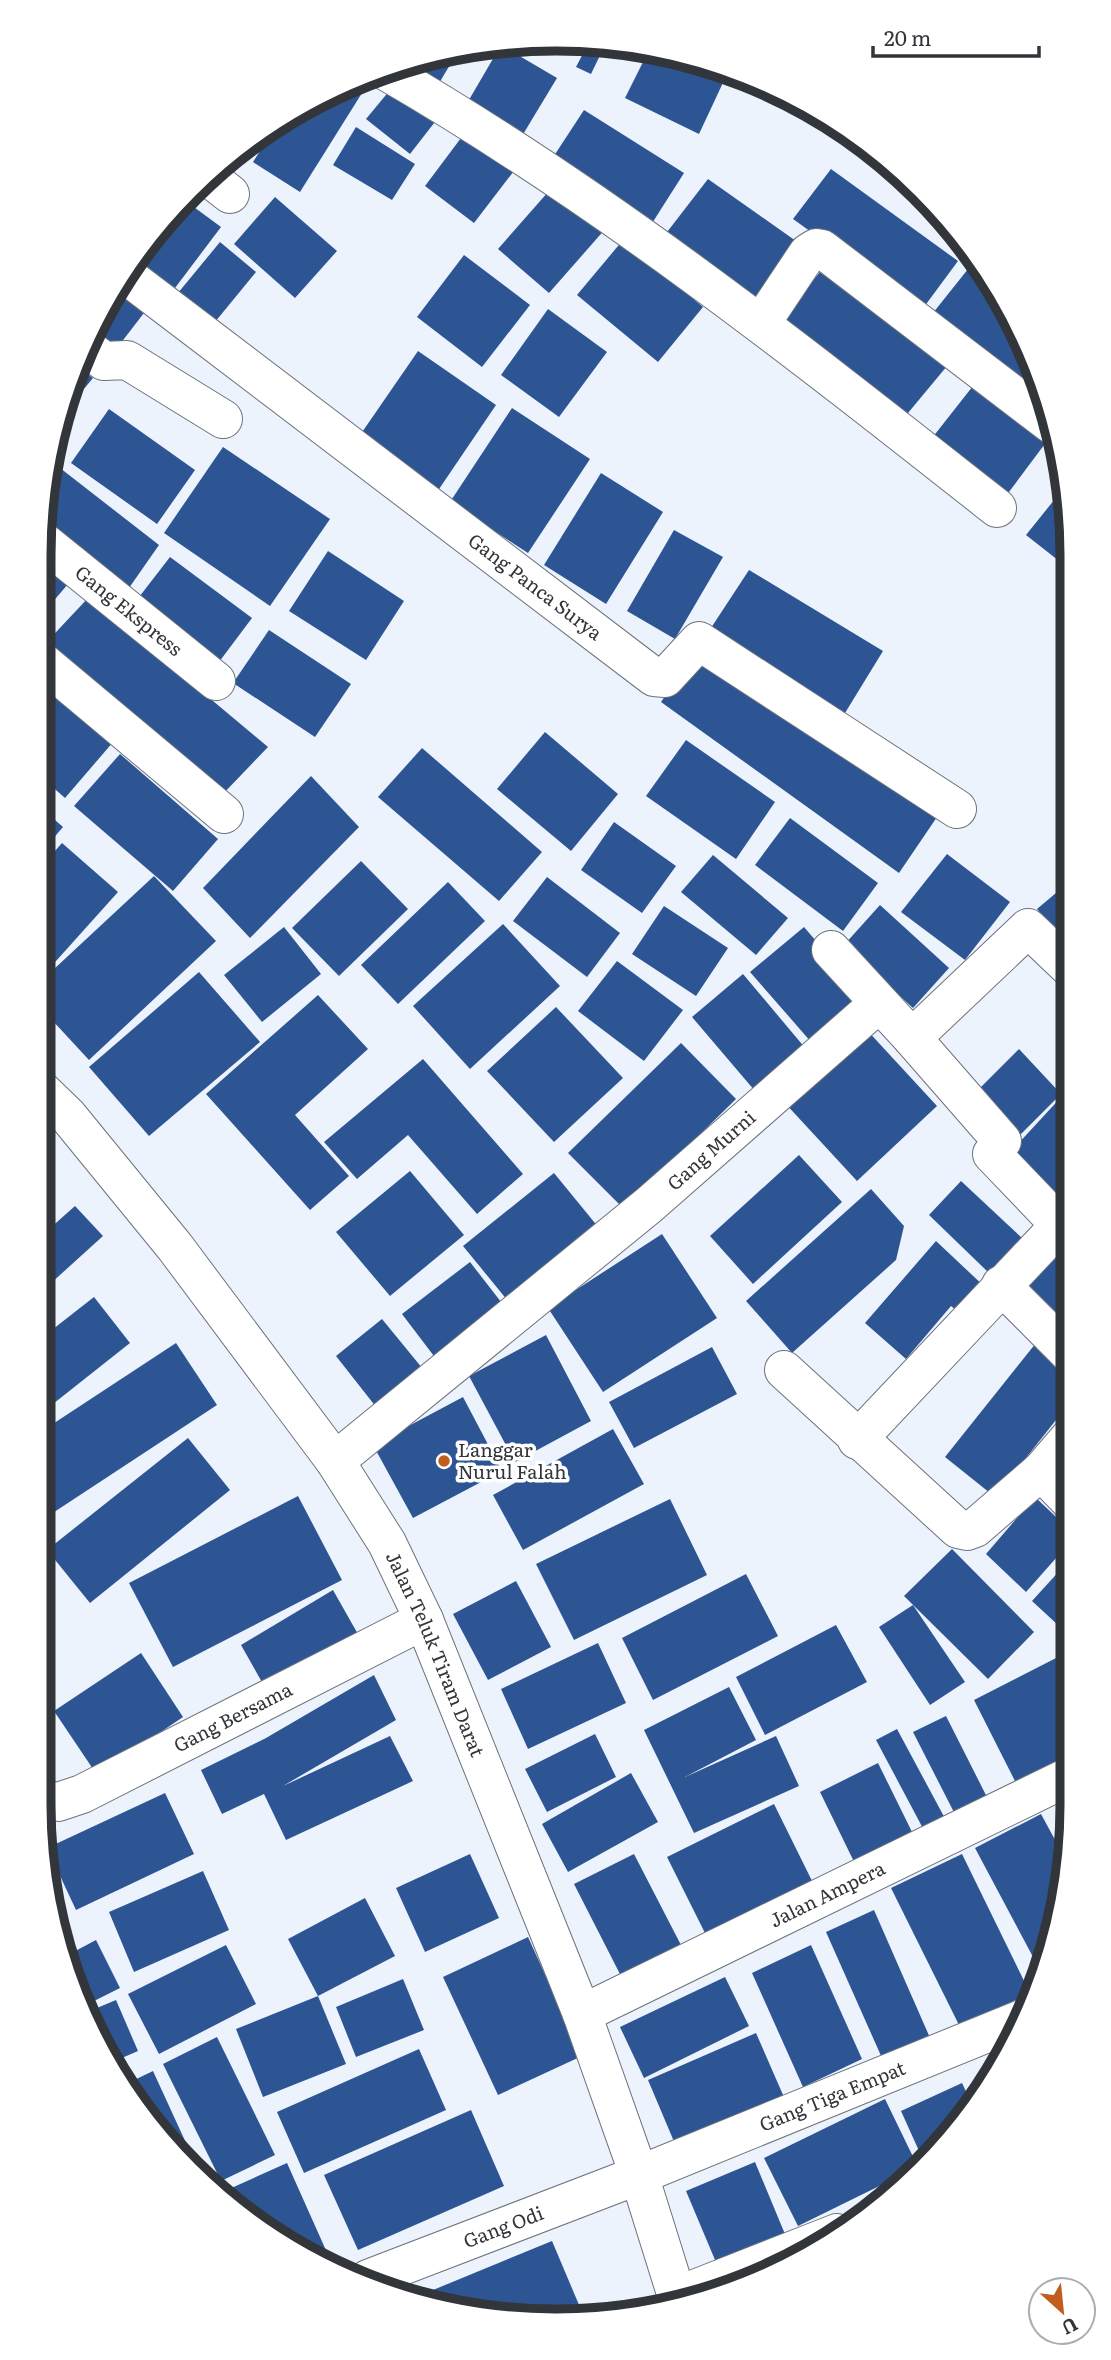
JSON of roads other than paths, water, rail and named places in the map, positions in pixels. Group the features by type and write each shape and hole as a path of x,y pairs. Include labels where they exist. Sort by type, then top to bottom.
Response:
{"street":[{"path":"396,77 570,186 762,322 997,508"},
{"path":"762,322 808,253 816,248 822,249 1040,417"},
{"name":"Gang Panca Surya","path":"133,280 653,677 659,679 669,675 699,641 957,809"},
{"path":"93,353 104,361 127,360 223,419"},
{"name":"Gang Ekspress","path":"51,548 216,681"},
{"path":"51,670 224,814"},
{"path":"912,1038 1028,928 1060,958"},
{"path":"831,950 1002,1141 992,1154 1060,1225 857,1440"},
{"name":"Gang Murni","path":"335,1461 649,1205 878,1004"},
{"name":"Jalan Teluk Tiram Darat","path":"51,1100 68,1116 176,1247 335,1461 387,1543 424,1620 582,2014 639,2175 677,2294"},
{"path":"1002,1285 1060,1344"},
{"path":"784,1370 951,1524 967,1531 975,1528 1041,1471 1060,1449"},
{"path":"1041,1471 1060,1490"},
{"name":"Gang Bersama","path":"51,1800 58,1801 82,1794 424,1620"},
{"name":"Jalan Ampera","path":"582,2014 1060,1781"},
{"name":"Gang Tiga Empat","path":"639,2175 1010,2024"},
{"name":"Gang Odi","path":"376,2276 639,2175"},
{"path":"725,2280 778,2258"}],"place":[{"name":"Langgar Nurul Falah","path":"444,1461"}]}
